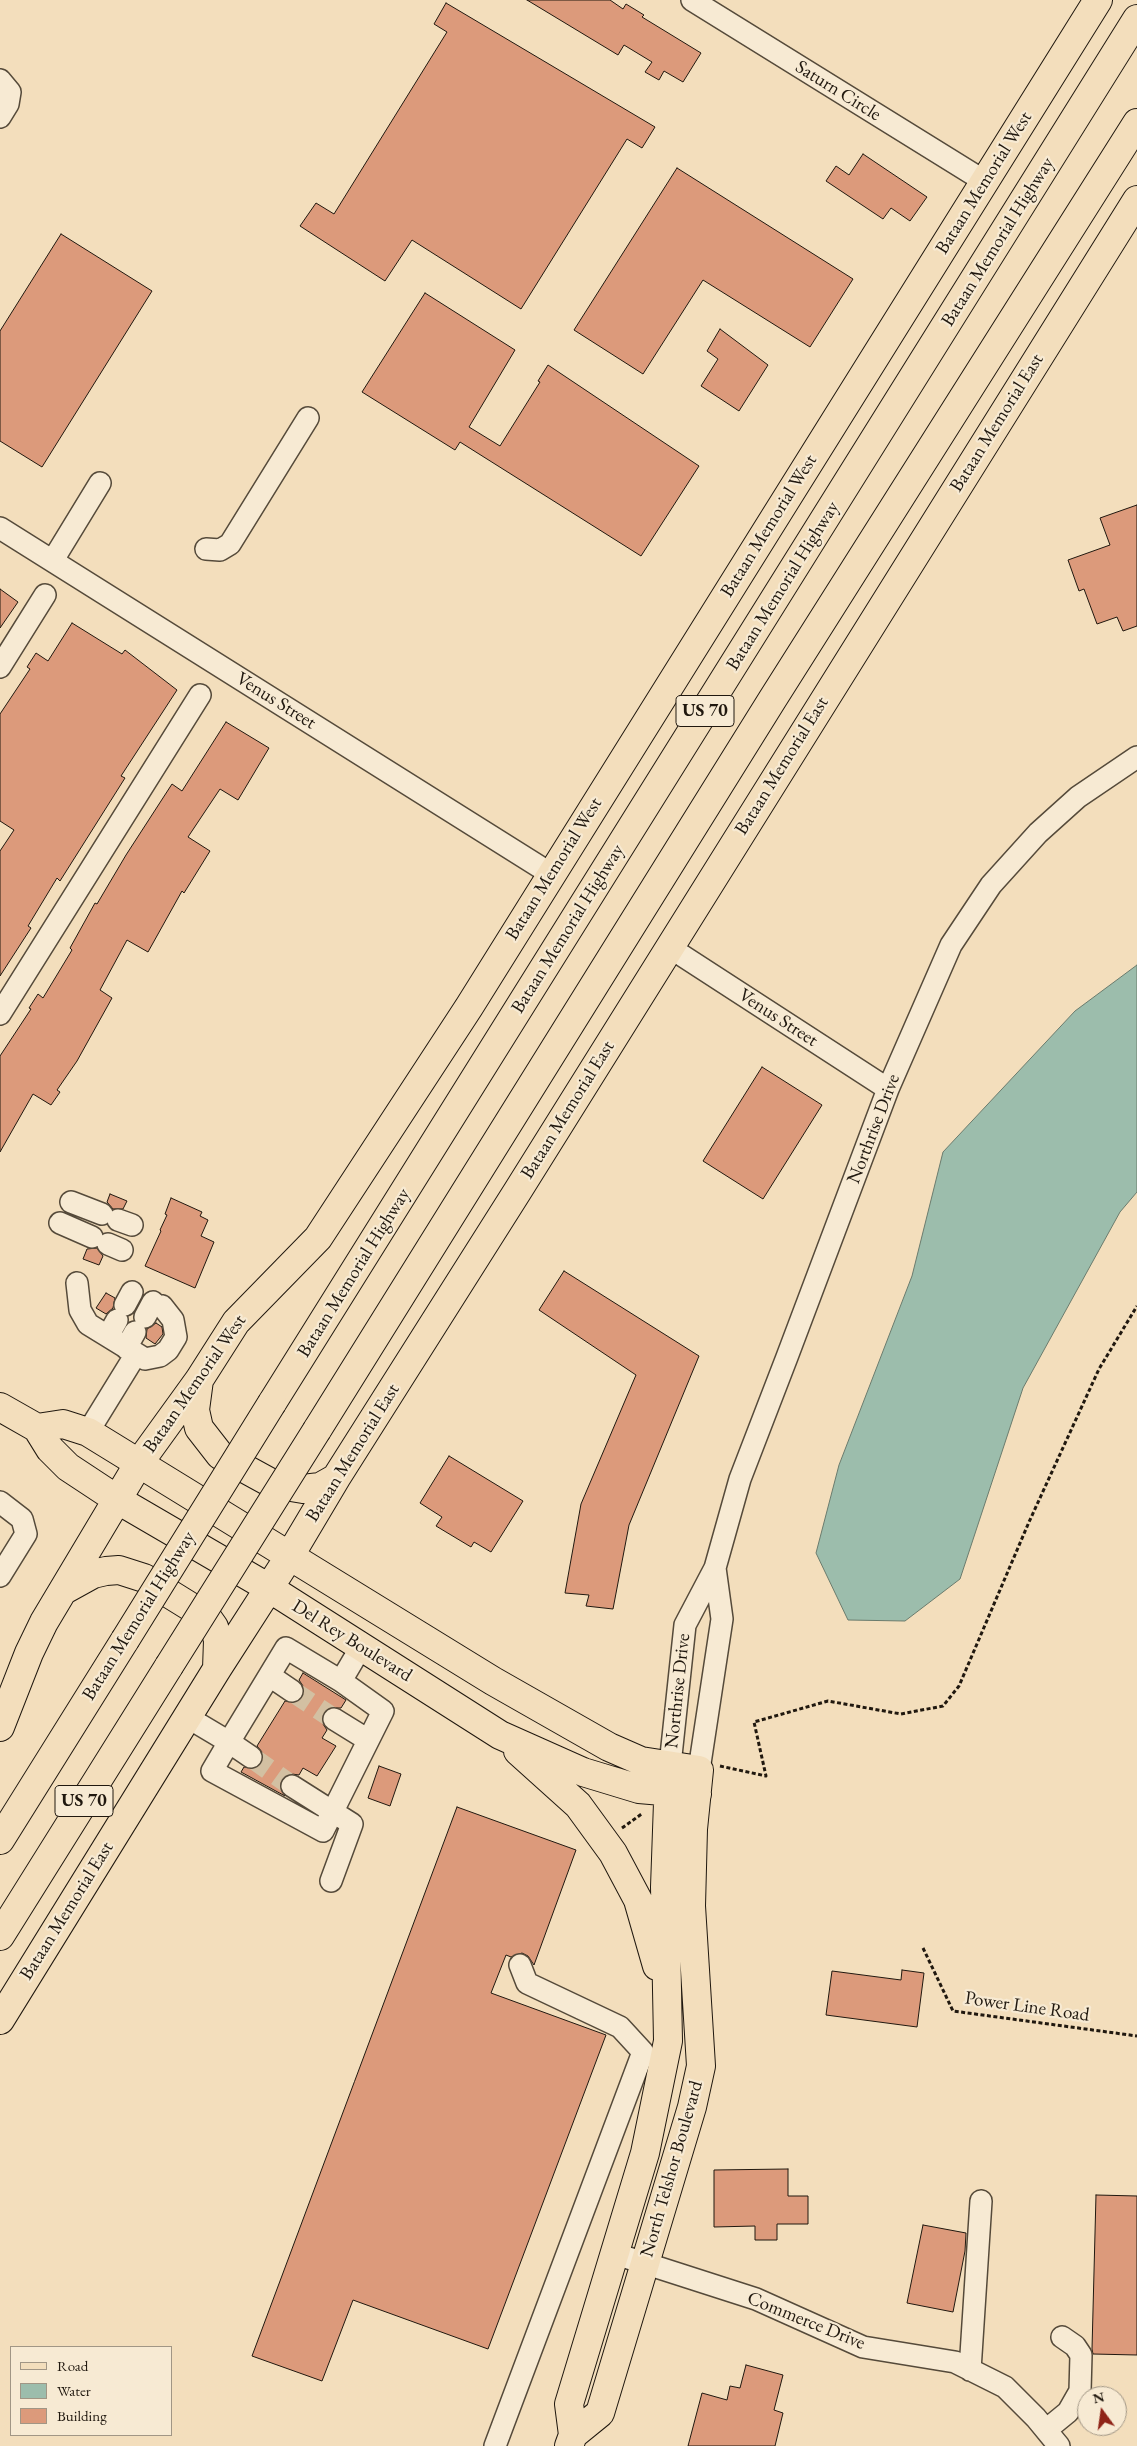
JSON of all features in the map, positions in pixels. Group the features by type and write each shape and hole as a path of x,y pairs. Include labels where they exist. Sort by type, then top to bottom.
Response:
{"main road":[{"name":"Bataan Memorial West","path":"0,1727 29,1653 139,1463 199,1380 236,1322 318,1238 469,1007 1098,0"},
{"path":"1087,100 1129,0"},
{"name":"Bataan Memorial Highway","path":"0,1840 1137,19"},
{"name":"US 70","path":"0,1936 772,700 1137,123"},
{"name":"Bataan Memorial East","path":"0,2020 217,1669 289,1557 336,1478 1137,200"},
{"path":"199,1380 194,1410 199,1428 220,1455 273,1484 303,1489 320,1487 336,1478"},
{"name":"Del Rey Boulevard","path":"0,1407 37,1428 58,1459 118,1500 268,1588 500,1735 584,1772 639,1789 668,1792 698,1775"},
{"name":"Del Rey Boulevard","path":"37,1428 63,1424 88,1432 493,1681 609,1747 641,1761 670,1765 698,1775"},
{"path":"64,1590 93,1574 106,1571 118,1570 144,1578 197,1609 207,1617 214,1627 218,1640 217,1669"},
{"path":"467,1714 493,1681"},
{"path":"500,1735 578,1805 613,1853 638,1900 655,1955 668,2041"},
{"name":"Northrise Drive","path":"668,1792 670,1765"},
{"name":"North Telshor Boulevard","path":"571,2441 600,2413 692,2107 701,2066 691,1906 692,1829 698,1775"},
{"name":"North Telshor Boulevard","path":"571,2441 569,2404 616,2254 645,2153 668,2041 665,1887 668,1792"}],"street":[{"name":"Saturn Circle","path":"692,0 984,181"},
{"path":"0,80 10,92 8,104 0,117"},
{"path":"206,549 220,550 230,544 308,418"},
{"path":"53,560 100,483"},
{"name":"Venus Street","path":"0,528 551,874"},
{"path":"0,667 45,595"},
{"path":"0,1014 200,695"},
{"name":"Northrise Drive","path":"670,1765 685,1625 715,1568 740,1479 888,1089 951,945 991,885 1038,833 1072,803 1137,757"},
{"name":"Venus Street","path":"669,948 888,1089"},
{"path":"71,1202 117,1220"},
{"path":"60,1223 108,1243"},
{"path":"77,1283 78,1302 83,1318 134,1321 88,1432"},
{"path":"0,1502 22,1519 26,1534 0,1576"},
{"name":"Northrise Drive","path":"698,1775 722,1619 715,1568"},
{"path":"341,1681 361,1647"},
{"path":"286,1648 341,1681 383,1711 323,1831 212,1771 270,1676 286,1648"},
{"path":"270,1676 292,1691"},
{"path":"188,1717 251,1757"},
{"path":"334,1718 368,1740"},
{"path":"292,1786 352,1824 331,1881"},
{"path":"495,2446 643,2052 620,2027 527,1984 520,1965"},
{"path":"970,2370 981,2201"},
{"name":"Commerce Drive","path":"616,2254 756,2299 864,2347 954,2362 1005,2387 1053,2438"},
{"path":"1053,2438 1080,2391 1081,2355 1075,2346 1062,2337"}],"path":[{"path":"698,1775 766,1776 754,1722 828,1701 901,1714 943,1706 959,1686 1029,1522 1099,1369 1137,1306"},
{"path":"619,1831 644,1812"},
{"name":"Power Line Road","path":"923,1948 953,2010 1137,2036"}],"water":[{"path":"1137,965 1137,1192 1120,1212 1023,1388 960,1579 905,1621 848,1620 816,1553 839,1465 912,1276 943,1152 1075,1011"}],"building":[{"path":"527,0 610,0 623,9 626,4 644,15 642,17 701,53 683,82 664,71 659,80 645,72 652,62 624,45 618,55"},
{"path":"446,3 655,127 642,148 627,139 521,309 412,240 385,281 300,226 316,203 334,214 447,32 434,24"},
{"path":"863,154 927,197 910,221 891,208 883,219 826,181 836,166 849,175"},
{"path":"677,168 853,279 810,347 703,280 643,374 574,330"},
{"path":"61,234 152,291 42,467 0,441 0,331"},
{"path":"425,293 515,350 469,427 500,446 540,382 538,381 548,365 699,466 641,556 460,442 455,450 362,392"},
{"path":"720,329 768,365 739,411 701,386 718,359 707,351"},
{"path":"1137,505 1137,626 1123,631 1117,617 1097,624 1084,589 1079,591 1068,560 1110,545 1100,518"},
{"path":"0,589 18,602 0,628"},
{"path":"72,623 122,654 125,650 177,690 121,776 125,778 60,881 57,878 28,926 31,928 0,976 0,851 14,830 0,821 0,714 30,669 27,667 36,653 48,661"},
{"path":"226,722 269,748 238,800 220,789 188,837 210,851 184,893 182,891 148,952 127,940 100,990 112,998 77,1061 57,1090 60,1092 51,1105 33,1094 0,1152 0,1056 31,1009 29,1008 38,994 43,998 72,950 70,948 95,903 97,904 172,784 182,791"},
{"path":"762,1067 822,1105 763,1199 703,1161"},
{"path":"110,1194 127,1201 123,1209 113,1209 107,1202"},
{"path":"171,1198 202,1212 200,1216 208,1220 201,1236 214,1242 195,1288 145,1266 161,1231"},
{"path":"97,1248 103,1256 99,1265 83,1259 87,1249"},
{"path":"564,1271 699,1356 629,1525 613,1609 586,1606 589,1595 565,1593 581,1504 636,1375 539,1310"},
{"path":"106,1293 115,1298 113,1308 106,1314 96,1308"},
{"path":"156,1323 162,1327 163,1334 155,1344 146,1338 147,1329"},
{"path":"449,1456 523,1501 491,1552 474,1542 471,1547 436,1526 442,1517 420,1503"},
{"path":"303,1673 346,1700 341,1708 329,1708 323,1713 323,1724 327,1730 322,1738 336,1746 317,1776 303,1768 299,1775 286,1775 280,1786 285,1796 241,1772 244,1767 256,1768 262,1764 262,1752 257,1746 285,1701 297,1702 303,1698 303,1686 299,1680"},
{"path":"379,1766 401,1774 390,1806 368,1798"},
{"path":"457,1807 576,1850 534,1965 528,1956 522,1953 511,1957 506,1955 491,1993 606,2035 488,2349 353,2300 322,2381 252,2356"},
{"path":"902,1970 924,1973 917,2027 826,2015 832,1971 901,1980"},
{"path":"788,2169 788,2196 808,2196 808,2224 777,2224 777,2240 755,2240 755,2226 714,2227 714,2170"},
{"path":"1096,2195 1137,2196 1137,2355 1093,2354"},
{"path":"923,2225 966,2233 965,2251 953,2312 907,2303"},
{"path":"746,2365 783,2375 774,2410 783,2413 775,2446 688,2446 702,2393 727,2400 730,2386 740,2388"}],"tunnel":[{"path":"292,1691 334,1719"},
{"path":"251,1757 292,1786"}]}
